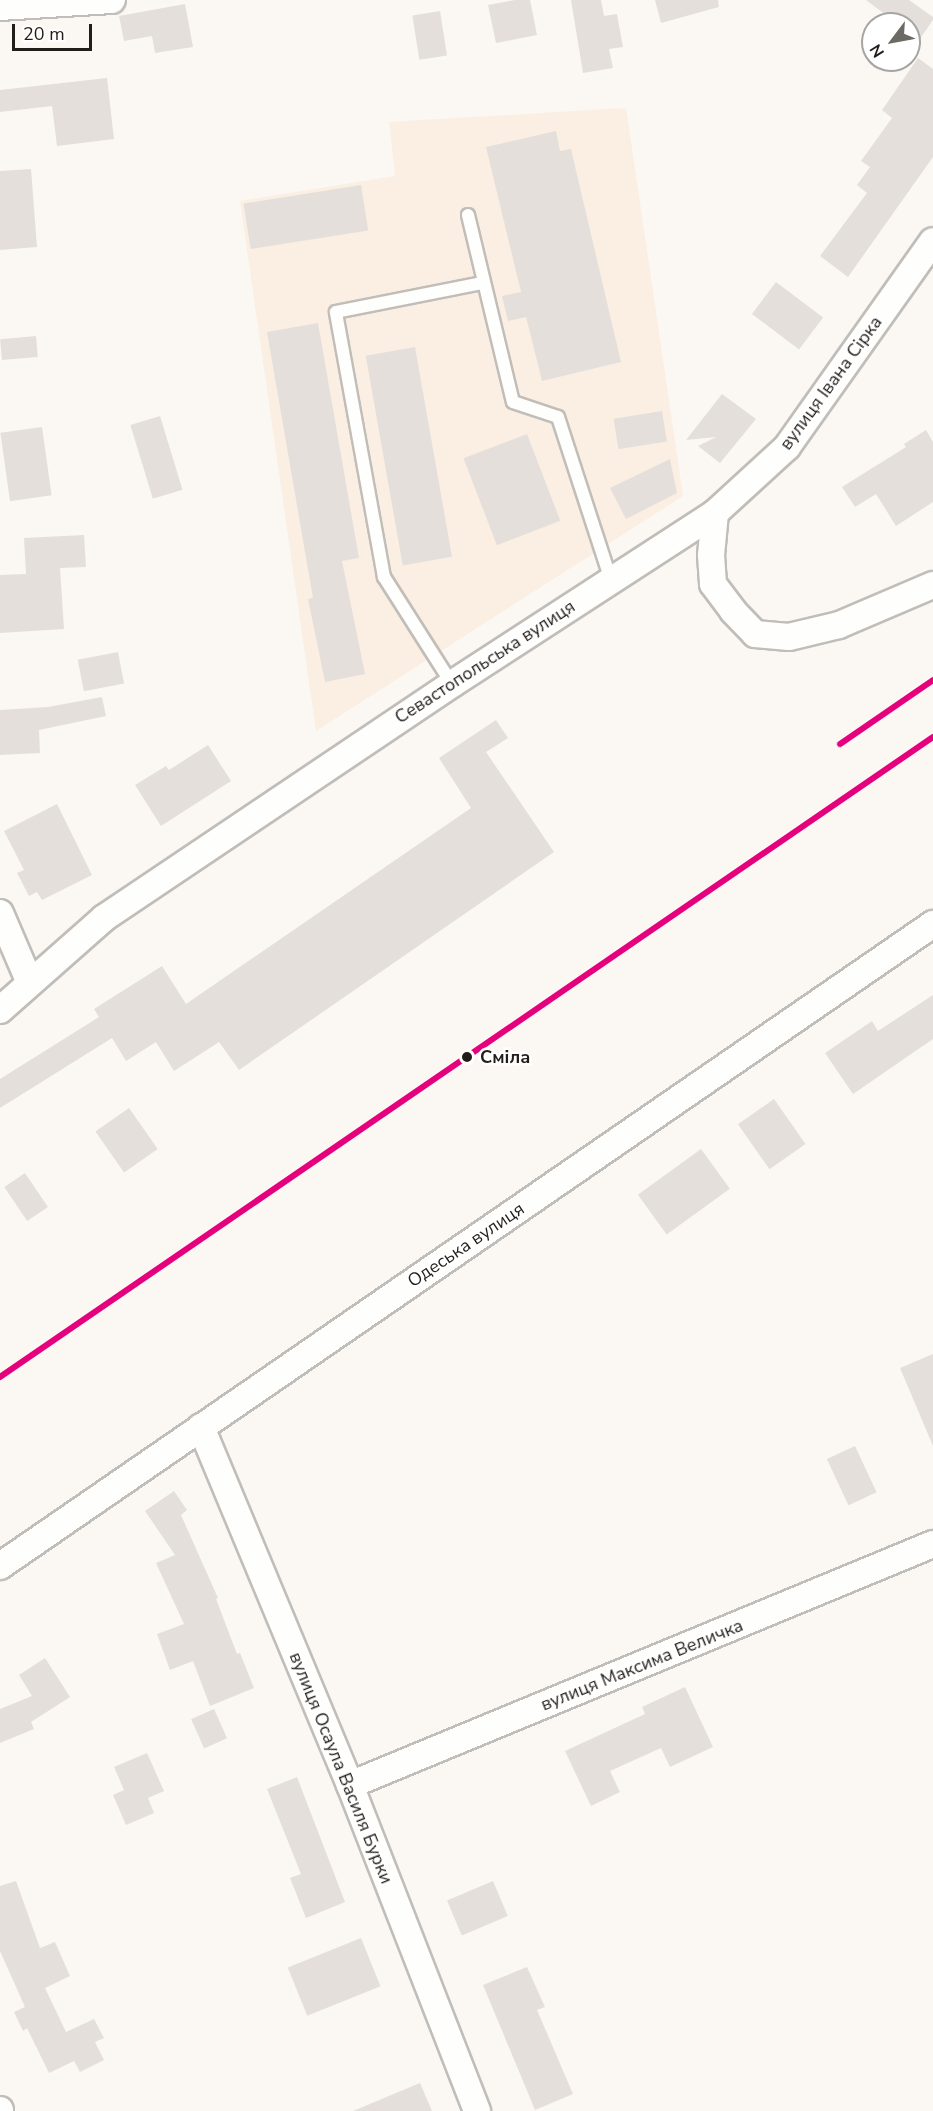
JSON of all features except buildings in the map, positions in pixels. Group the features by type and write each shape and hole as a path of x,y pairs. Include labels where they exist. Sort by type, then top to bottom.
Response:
{"street":[{"path":"0,7 112,0"},
{"name":"вулиця Івана Сірка","path":"715,513 787,447 933,241"},
{"path":"715,513 711,555 713,584 733,611 755,634 789,637 839,625 933,585"},
{"name":"Севастопольська вулиця","path":"0,1010 104,918 452,684 715,513"},
{"path":"0,913 30,983"},
{"name":"Одеська вулиця","path":"0,1566 933,924"},
{"name":"вулиця Осаула Василя Бурки","path":"201,1427 350,1785 477,2111"},
{"name":"вулиця Максима Величка","path":"350,1785 933,1545"}],"lane":[{"path":"468,215 513,402 558,417 611,580"},
{"path":"452,684 384,577 336,312 483,284"}],"shaded area":[{"path":"626,108 683,496 316,731 240,201 395,176 389,122"}],"transit line":[{"path":"840,744 933,680"},
{"path":"0,1377 933,737"}],"place":[{"name":"Сміла","path":"467,1057"}]}
